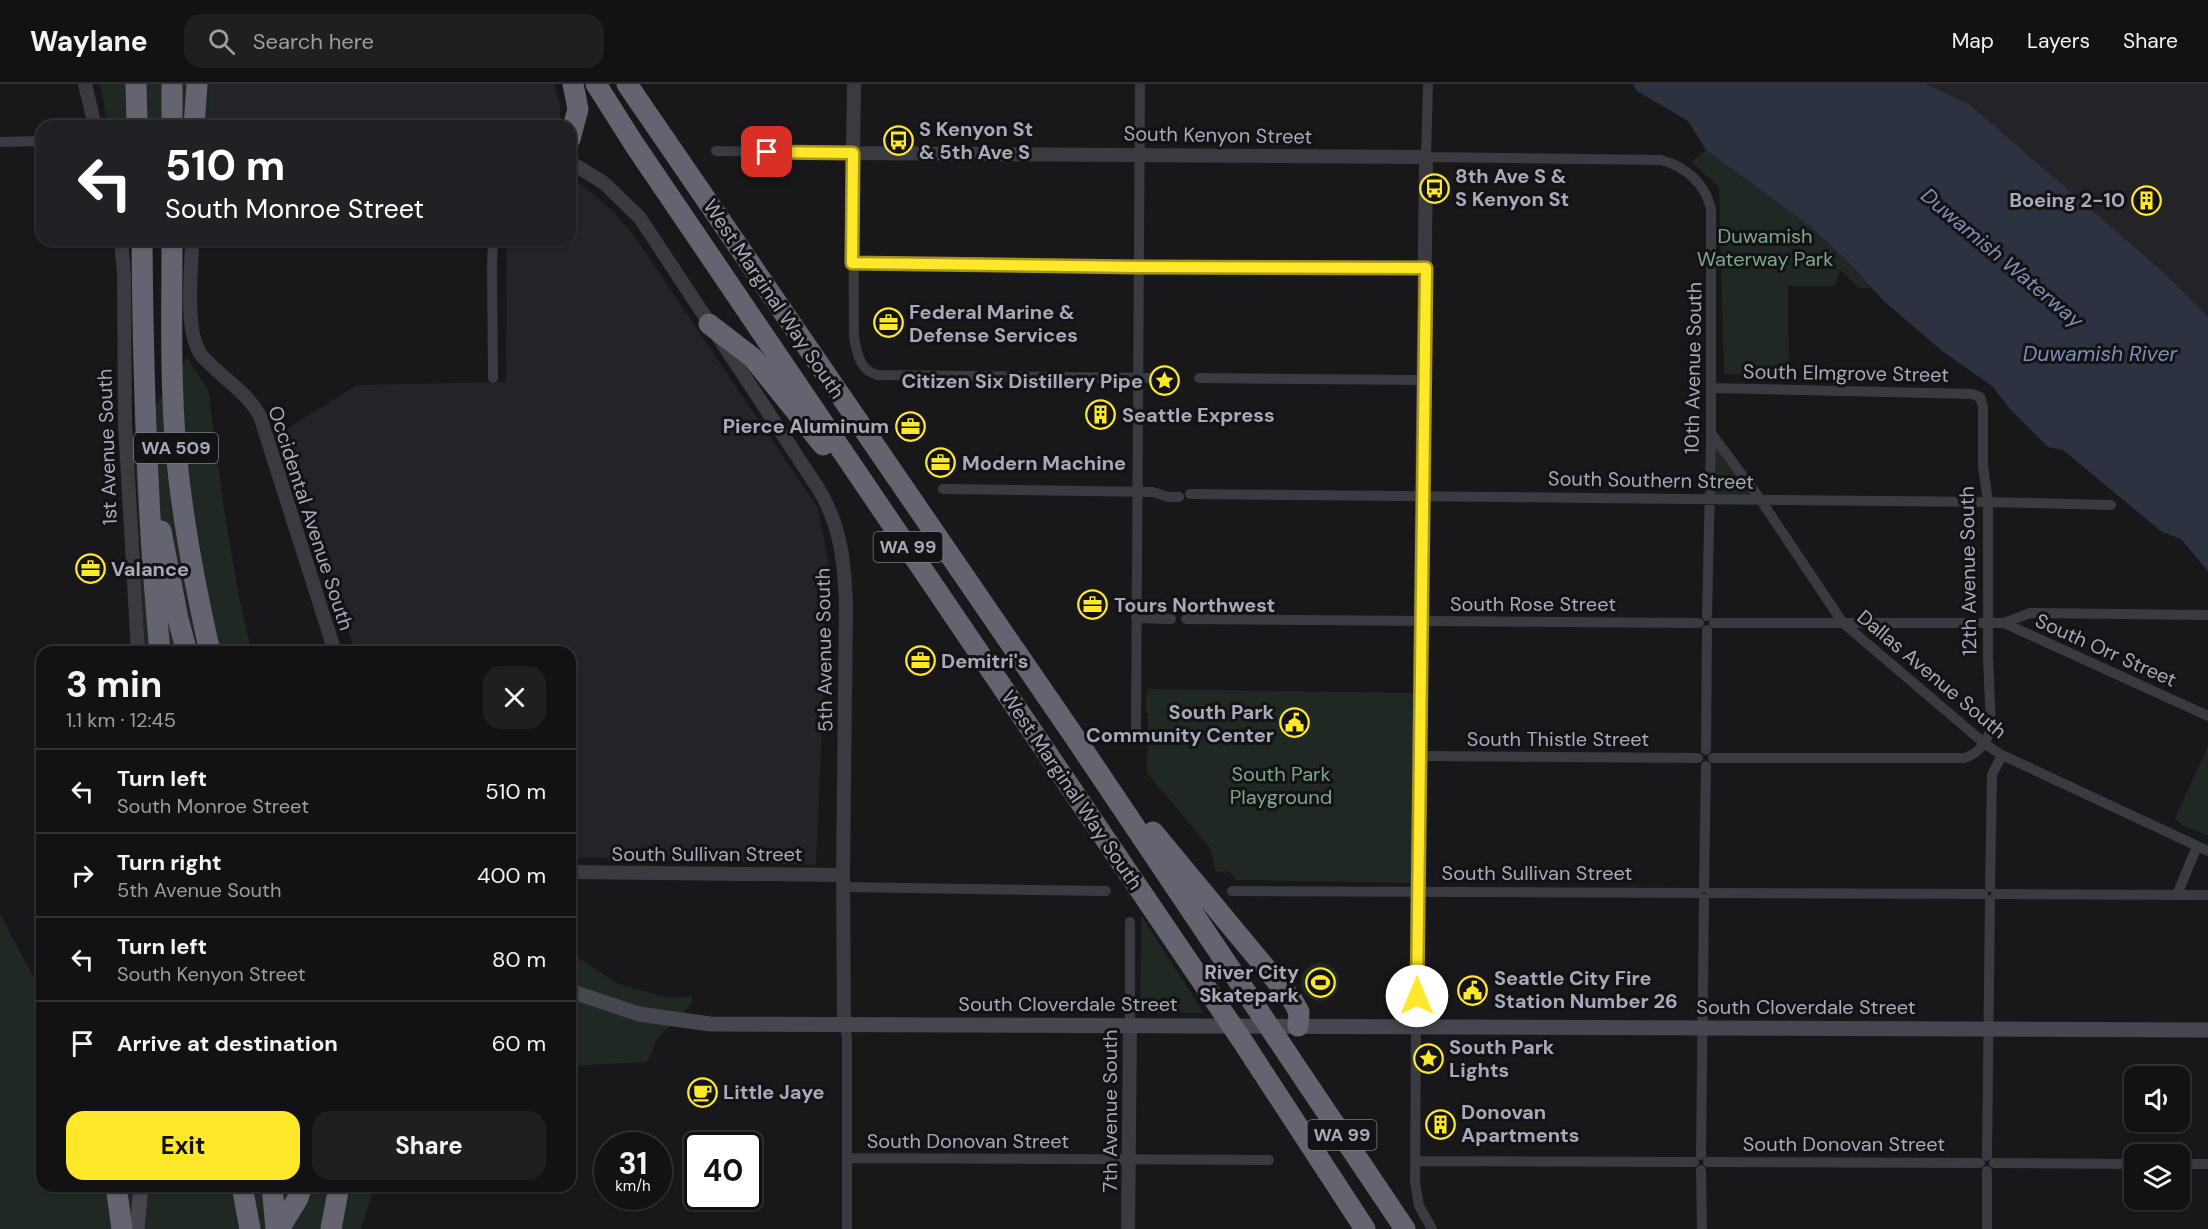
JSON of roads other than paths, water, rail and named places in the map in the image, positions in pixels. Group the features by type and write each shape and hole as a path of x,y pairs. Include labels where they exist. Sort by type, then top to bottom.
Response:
{"highway":[{"path":"136,84 137,120"},
{"path":"141,120 144,84"},
{"path":"172,84 172,120"},
{"path":"172,120 177,84"},
{"path":"194,120 196,84"},
{"path":"573,84 578,109 575,120"},
{"name":"West Marginal Way South","path":"596,84 641,154 1243,1042 1365,1229"},
{"name":"West Marginal Way South","path":"627,84 1078,742 1405,1229"},
{"name":"WA 509","path":"142,246 144,384 157,511 185,646"},
{"name":"WA 509","path":"172,246 171,357 176,450 185,531 209,646"},
{"path":"709,324 753,358 784,394 947,604"},
{"path":"144,384 151,560 159,646"},
{"path":"1078,742 1293,1001 1299,1012 1299,1026"},
{"path":"117,1192 122,1229"},
{"path":"243,1192 250,1229"},
{"path":"273,1192 278,1229"},
{"path":"295,1192 298,1229"},
{"path":"278,1229 300,1192"},
{"path":"332,1224 338,1192"},
{"path":"332,1224 342,1192"}],"main road":[{"name":"South Cloverdale Street","path":"576,992 639,1014 710,1024 2208,1030"},
{"path":"137,1229 140,1192"}],"street":[{"path":"85,84 94,120"},
{"path":"854,84 852,263 854,337 860,359 869,373 878,375 1152,378"},
{"path":"1136,731 1140,84"},
{"path":"1428,84 1414,1161 1419,1206 1432,1229"},
{"path":"0,142 36,141"},
{"name":"South Kenyon Street","path":"716,151 1140,153 1661,160 1677,165 1686,171 1696,179 1707,194"},
{"name":"5th Avenue South","path":"576,166 604,183 640,218 818,488 838,528 846,603 843,881 844,1024 848,1037 847,1229"},
{"name":"10th Avenue South","path":"1701,1229 1708,499 1711,433 1711,208 1707,194"},
{"name":"1st Avenue South","path":"122,246 124,274 125,424 138,646"},
{"name":"Occidental Avenue South","path":"192,246 191,326 193,340 203,357 238,387 260,416 333,646"},
{"path":"493,378 494,246"},
{"path":"852,263 1426,268"},
{"path":"1199,378 1424,380"},
{"name":"South Elmgrove Street","path":"1711,388 1972,394 1980,398"},
{"name":"12th Avenue South","path":"1980,398 1983,408 1983,466 1988,501 1988,657 1991,728 1984,743"},
{"name":"Dallas Avenue South","path":"1711,433 1760,500 1843,623 1984,743 2002,755 2203,848"},
{"name":"South Southern Street","path":"943,489 1154,492 1168,497 1184,495 1424,495 1988,501 2111,506"},
{"path":"2004,623 2030,613 2208,615"},
{"path":"1136,618 1171,619"},
{"name":"South Rose Street","path":"1186,619 1421,622 1989,623"},
{"name":"South Orr Street","path":"1989,623 2004,623 2208,716"},
{"name":"South Thistle Street","path":"1419,756 1964,758 1977,752 1984,743"},
{"path":"1987,1229 1992,775 2002,755"},
{"path":"2177,894 2203,848"},
{"name":"South Sullivan Street","path":"576,872 1106,891"},
{"name":"South Sullivan Street","path":"1232,891 2208,895"},
{"name":"7th Avenue South","path":"1128,1229 1130,922"},
{"name":"South Donovan Street","path":"848,1158 1269,1160"},
{"name":"South Donovan Street","path":"1414,1161 2124,1164"},
{"path":"2190,1164 2208,1164"}],"water":[{"name":"Duwamish River","path":"1633,84 1926,84 1969,104 2160,269 2208,316 2208,571 2181,539 2162,532 2063,450 2048,447 2009,408 1992,386 1942,351 1885,302 1811,227 1706,150 1688,121 1637,91"}],"place":[{"name":"S Kenyon St & 5th Ave S","path":"898,140"},
{"name":"8th Ave S & S Kenyon St","path":"1434,188"},
{"name":"Boeing 2-10","path":"2146,200"},
{"name":"Federal Marine & Defense Services","path":"888,323"},
{"name":"Citizen Six Distillery Pipe","path":"1164,381"},
{"name":"Seattle Express","path":"1101,415"},
{"name":"Pierce Aluminum","path":"910,426"},
{"name":"Modern Machine","path":"941,463"},
{"name":"Valance","path":"90,569"},
{"name":"Tours Northwest","path":"1093,605"},
{"name":"Demitri's","path":"920,661"},
{"name":"South Park Community Center","path":"1295,723"},
{"name":"River City Skatepark","path":"1320,983"},
{"name":"Seattle City Fire Station Number 26","path":"1473,990"},
{"name":"South Park Lights","path":"1428,1058"},
{"name":"Little Jaye","path":"702,1092"},
{"name":"Donovan Apartments","path":"1440,1124"}],"park label":[{"name":"Duwamish Waterway Park","path":"1765,248"},
{"name":"South Park Playground","path":"1281,786"}],"water label":[{"name":"Duwamish Waterway","path":"2002,258"}]}
